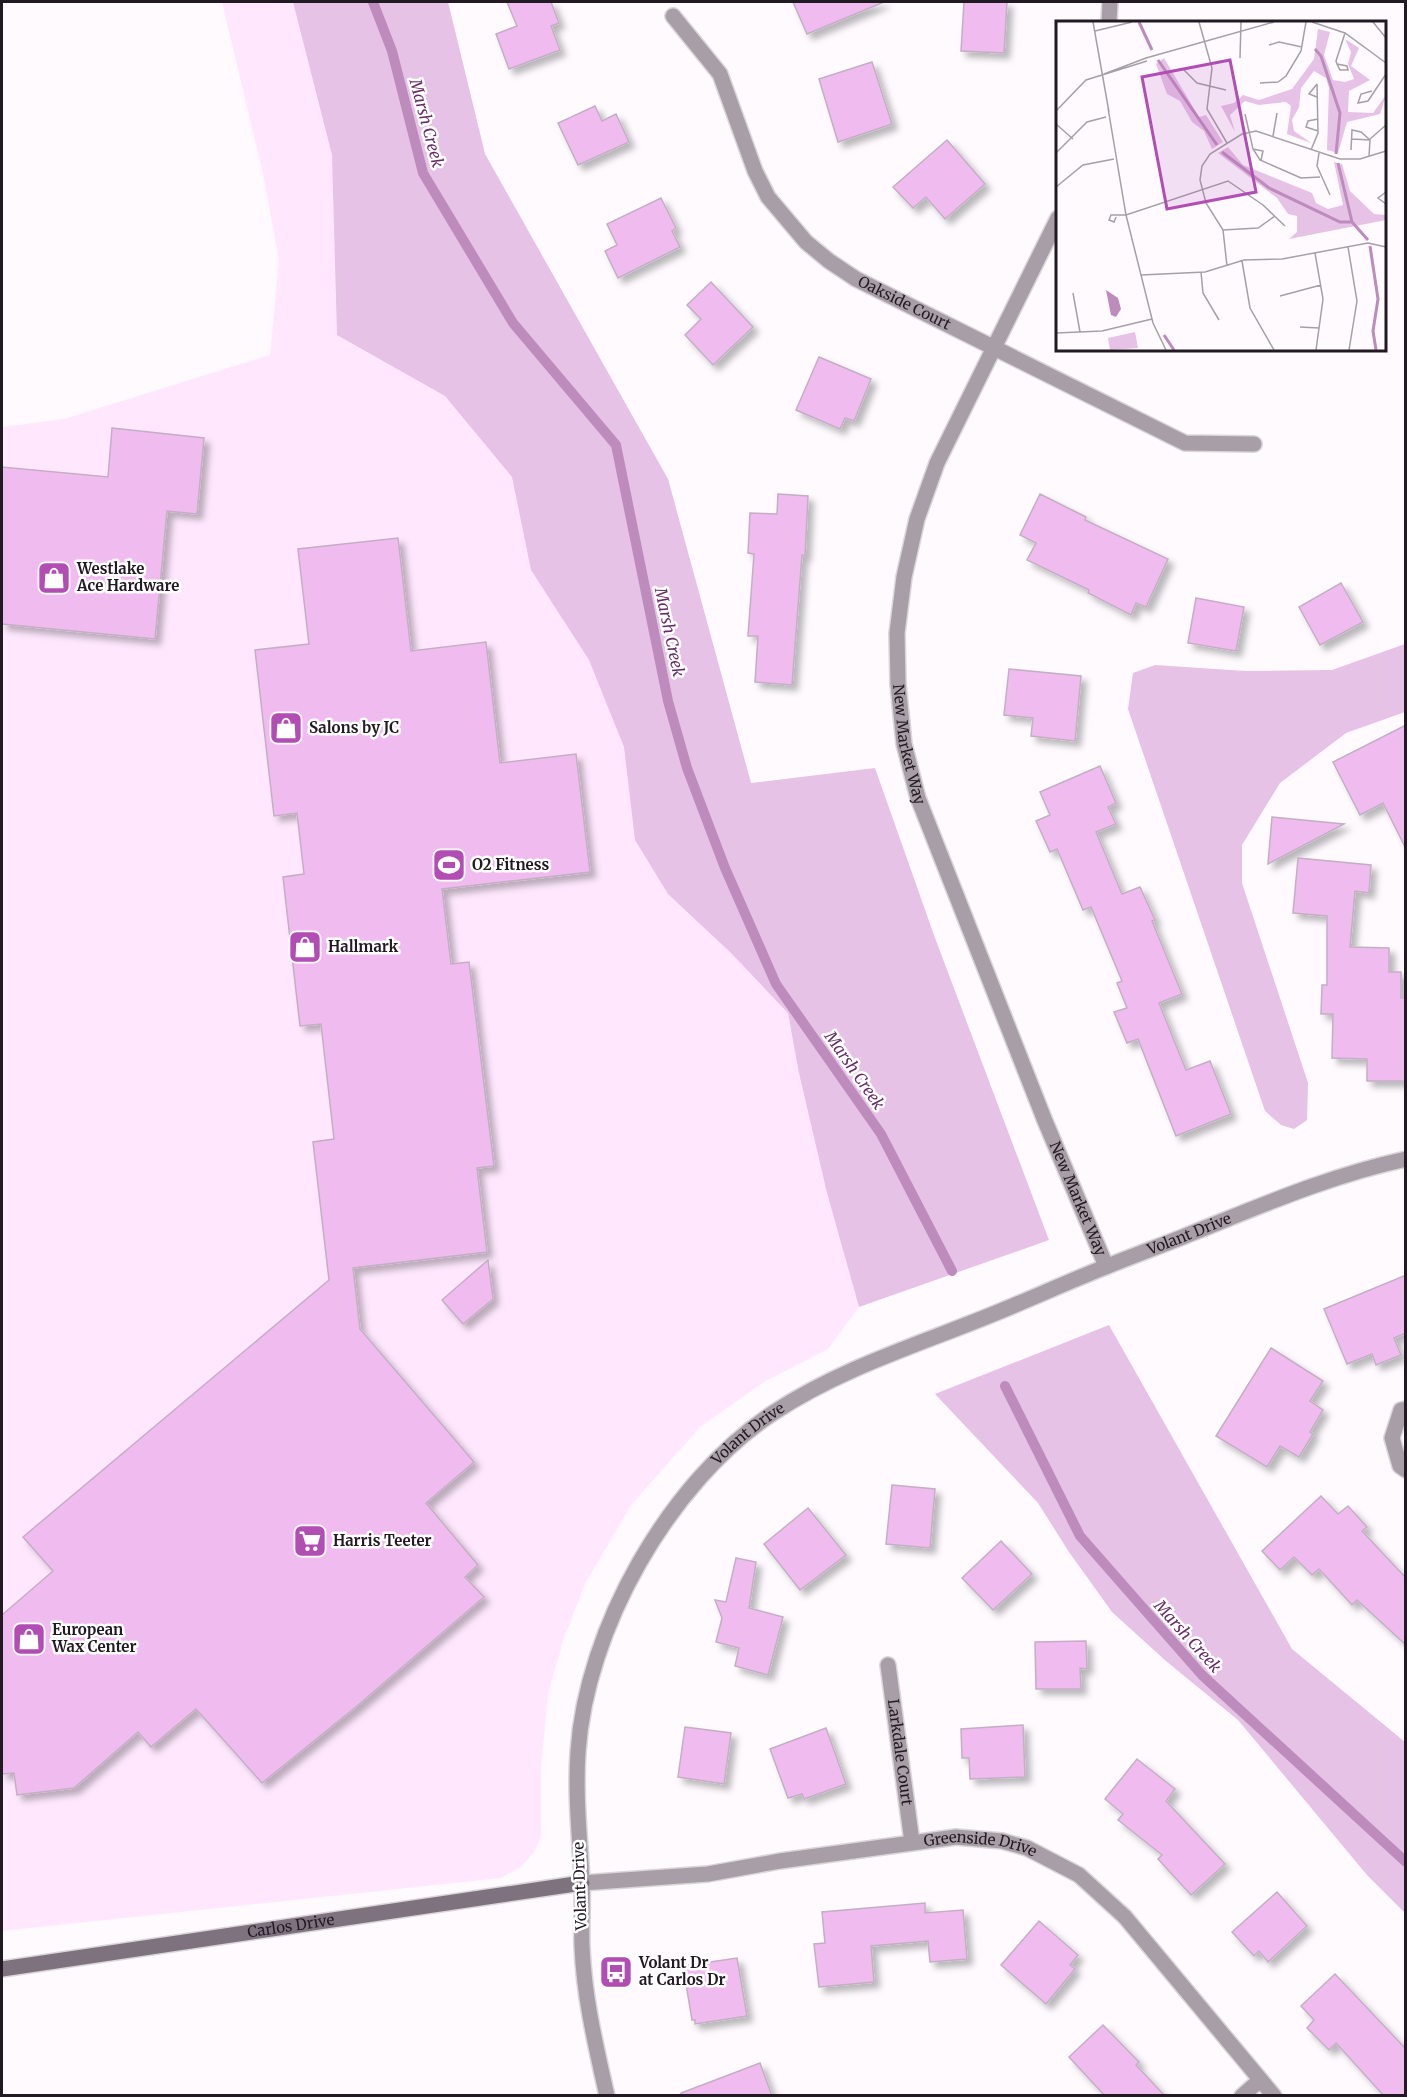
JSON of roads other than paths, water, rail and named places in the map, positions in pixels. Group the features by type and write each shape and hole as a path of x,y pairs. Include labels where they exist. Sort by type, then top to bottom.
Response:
{"street":[{"path":"1109,21 1110,2"},
{"name":"Oakside Court","path":"673,16 720,74 755,171 768,197 806,242 829,261 856,279 1185,443 1254,444"},
{"name":"New Market Way","path":"1056,223 937,463 916,519 904,577 897,633 898,684 904,744 918,798 1045,1121 1106,1266"},
{"name":"Volant Drive","path":"607,2096 592,2027 582,1949 582,1883 577,1823 578,1752 583,1710 595,1665 627,1583 651,1542 701,1476 740,1437 771,1414 821,1384 986,1318 1106,1266 1304,1188 1360,1169 1406,1159"},
{"path":"1406,1408 1401,1410 1392,1438 1400,1466 1406,1470"},
{"name":"Larkdale Court","path":"888,1665 912,1842"},
{"name":"Greenside Drive","path":"582,1883 708,1874 780,1861 957,1837 1002,1841 1028,1848 1079,1875 1125,1917 1274,2096"},
{"name":"Carlos Drive","path":"2,1969 582,1883"},
{"path":"1242,2096 1260,2080"}],"waterway":[{"name":"Marsh Creek","path":"373,2 392,51 423,173 513,323 616,445 668,701 687,768 725,868 776,984 881,1134 952,1271"},
{"name":"Marsh Creek","path":"1005,1386 1080,1536 1202,1675 1406,1862"}],"place":[{"name":"Westlake Ace Hardware","path":"54,578"},
{"name":"Salons by JC","path":"286,728"},
{"name":"O2 Fitness","path":"449,865"},
{"name":"Hallmark","path":"305,947"},
{"name":"Harris Teeter","path":"310,1541"},
{"name":"European Wax Center","path":"29,1639"},
{"name":"Volant Dr at Carlos Dr","path":"616,1972"}]}
